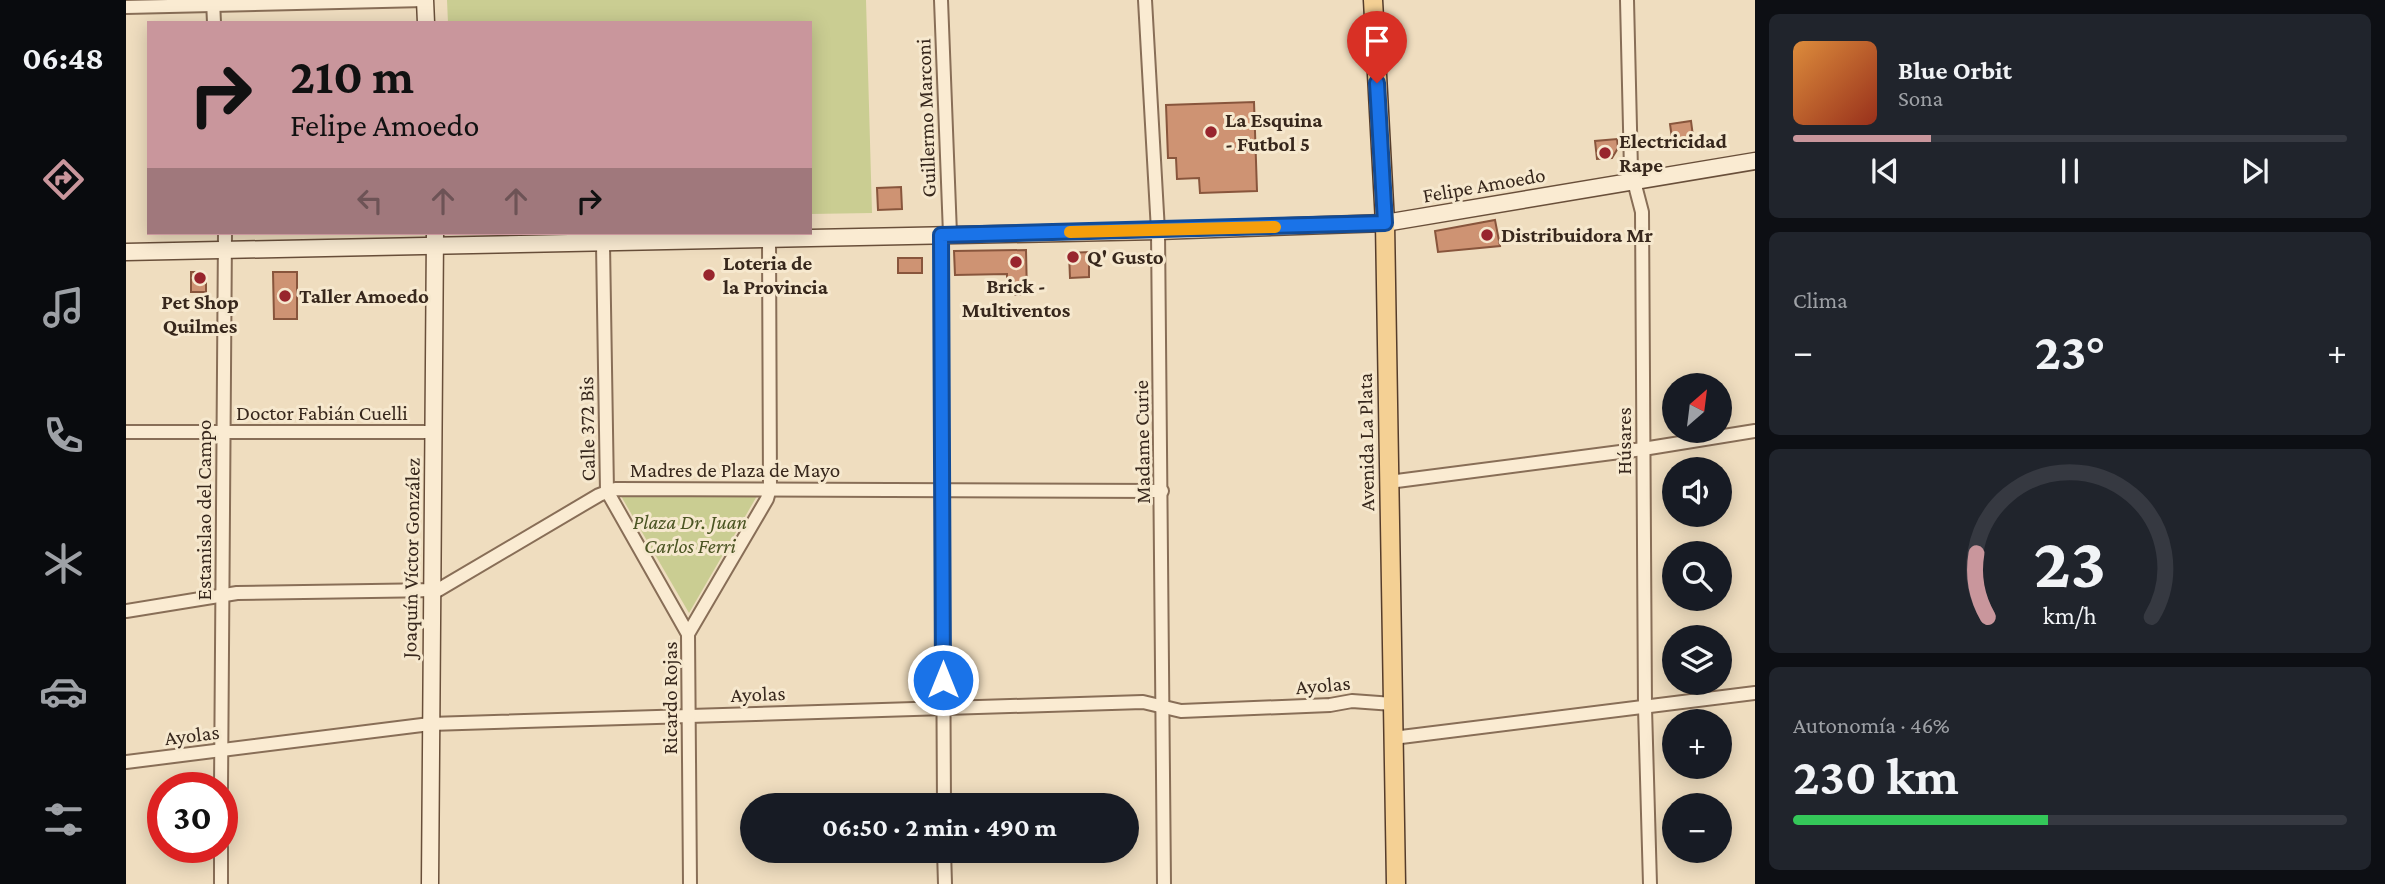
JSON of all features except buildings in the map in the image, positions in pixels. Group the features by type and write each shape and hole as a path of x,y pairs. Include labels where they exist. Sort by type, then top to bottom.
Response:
{"main road":[{"path":"425,0 426,21"},
{"name":"Avenida La Plata","path":"1373,0 1385,223 1396,884"},
{"name":"Felipe Amoedo","path":"126,252 226,252 435,240 603,244 1385,223 1755,161"},
{"name":"Joaquín Víctor González","path":"430,884 435,240"}],"street":[{"path":"126,7 213,2 425,0"},
{"name":"Guillermo Marconi","path":"941,0 945,235 942,489 944,793"},
{"name":"Madame Curie","path":"1145,0 1158,231 1164,884"},
{"name":"Húsares","path":"1627,0 1633,180 1642,212 1645,708 1650,884"},
{"path":"213,2 214,21"},
{"name":"Estanislao del Campo","path":"221,772 225,235"},
{"name":"Ricardo Rojas","path":"690,884 688,634 767,499 770,488 769,240"},
{"name":"Calle 372 Bis","path":"603,244 607,491 688,634"},
{"path":"1389,482 1643,449 1755,431"},
{"name":"Doctor Fabián Cuelli","path":"126,432 433,432"},
{"name":"Madres de Plaza de Mayo","path":"126,611 223,595 431,590 445,587 607,491 770,488 1162,491"},
{"path":"1393,738 1755,692"},
{"name":"Ayolas","path":"126,762 430,724 1143,702 1164,707 1216,711 1330,705 1352,701 1392,704"},
{"path":"221,863 221,884"},
{"path":"944,863 945,884"}],"green space":[{"path":"447,0 866,0 872,213 812,214 812,21 448,21"},
{"name":"Plaza Dr. Juan Carlos Ferri","path":"621,496 757,496 689,613"}],"slow traffic":[{"path":"1070,232 1275,227"}],"place":[{"name":"La Esquina - Futbol 5","path":"1211,132"},
{"name":"Electricidad Rape","path":"1605,153"},
{"name":"Distribuidora Mr","path":"1487,235"},
{"name":"Q' Gusto","path":"1073,257"},
{"name":"Brick - Multiventos","path":"1016,262"},
{"name":"Loteria de la Provincia","path":"709,275"},
{"name":"Pet Shop Quilmes","path":"200,278"},
{"name":"Taller Amoedo","path":"285,296"}],"route":[{"path":"943,680 941,235 1385,223 1377,83"}]}
